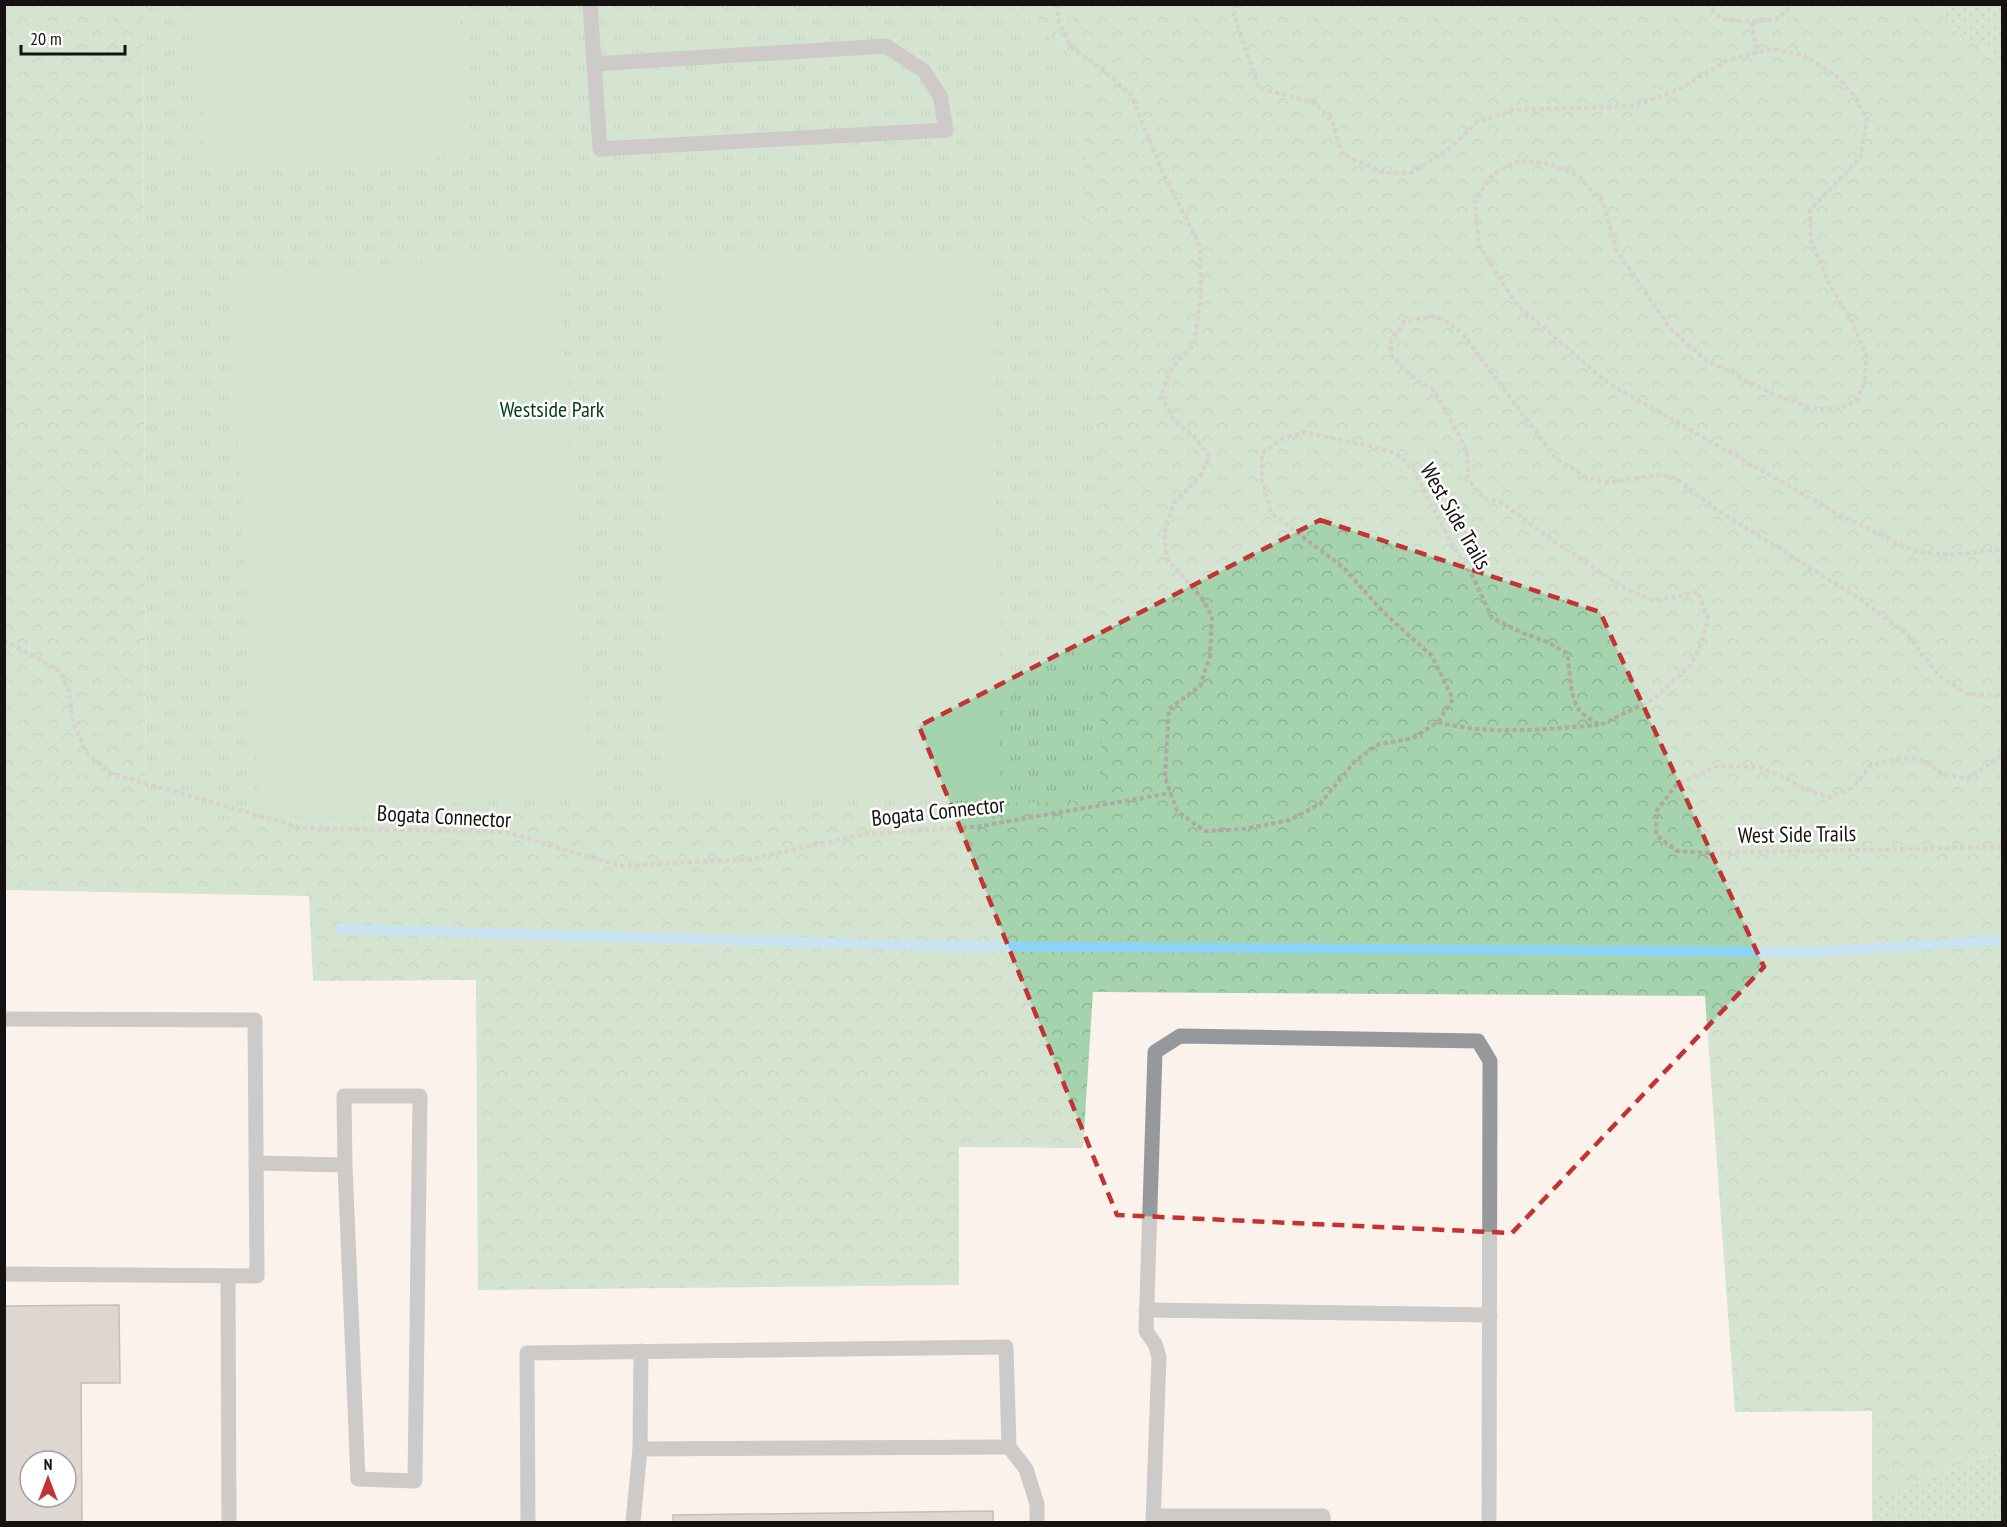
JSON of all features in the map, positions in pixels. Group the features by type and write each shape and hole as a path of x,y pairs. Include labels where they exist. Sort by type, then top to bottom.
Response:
{"lane":[{"path":"590,4 594,64 600,149 946,130 940,96 924,71 886,46 594,64"},
{"path":"4,1019 255,1020 257,1276 4,1274"},
{"path":"1323,1522 1323,1516 1153,1519 1159,1357 1155,1344 1146,1331 1146,1310 1155,1052 1180,1036 1478,1041 1490,1061 1489,1522"},
{"path":"344,1096 420,1096 415,1481 357,1479 345,1165 344,1096"},
{"path":"256,1162 345,1165"},
{"path":"228,1276 229,1522"},
{"path":"1146,1310 1490,1315"},
{"path":"528,1522 527,1353 1006,1347 1009,1447 1026,1469 1037,1504 1037,1522"},
{"path":"633,1522 640,1449 641,1351"},
{"path":"640,1449 1009,1447"}],"path":[{"name":"West Side Trails","path":"1057,4 1059,22 1072,48 1105,71 1131,95 1162,171 1200,246 1201,295 1194,344 1171,369 1161,396 1175,422 1192,434 1210,457 1200,476 1174,503 1164,533 1167,559 1202,598 1212,616 1210,656 1200,686 1169,709 1165,777 1177,811 1205,831 1244,829 1290,820 1320,804 1355,761 1379,744 1413,738 1438,722 1453,699 1432,656 1384,613 1344,568 1271,513 1262,480 1262,453 1282,439 1304,432 1397,454 1413,469 1492,618 1568,653 1572,694 1581,713 1600,725 1652,699 1691,665 1702,642 1708,618 1698,592 1654,601 1626,589 1559,545 1499,501 1483,499 1468,478 1467,452 1436,391 1411,376 1391,355 1391,340 1404,322 1427,316 1444,319 1463,334 1556,459 1588,478 1609,483 1643,477 1676,478 1718,510 1865,603 1907,634 1939,675 1968,694 2002,696"},
{"path":"1237,4 1234,15 1259,88 1316,103 1332,120 1342,154 1384,173 1412,173 1452,147 1477,122 1513,110 1635,106 1683,87 1728,60 1771,49 1803,55 1836,76 1852,93 1867,119 1860,158 1810,210 1811,240 1828,282 1852,322 1866,354 1864,378 1858,399 1840,409 1816,409 1775,395 1703,358 1670,328 1630,271 1617,251 1603,203 1577,175 1550,164 1521,160 1493,174 1475,200 1479,245 1516,304 1608,383 1703,439 1836,513 1914,551 1952,555 2002,549"},
{"path":"1706,4 1722,19 1752,22 1777,19 1792,4"},
{"path":"1752,22 1757,53"},
{"name":"Bogata Connector","path":"4,640 61,672 69,691 73,722 87,754 110,773 302,828 506,832 620,866 751,859 864,834 975,827 1171,793"},
{"path":"1438,722 1462,729 1524,730 1600,725"},
{"name":"West Side Trails","path":"2002,756 1968,778 1944,775 1922,760 1899,758 1871,765 1852,788 1830,797 1807,790 1759,767 1718,766 1677,784 1657,810 1656,835 1677,851 1708,853 2002,847"}],"highlighted area":[{"path":"1320,520 1600,612 1764,967 1512,1233 1117,1215 919,726"}],"green space":[{"path":"5,5 143,5 146,821 1082,64 1010,5 1939,5 1952,27 2002,63 2002,1451 1872,1497 1872,1411 1735,1412 1705,996 1093,992 1083,1148 959,1147 959,1285 478,1290 476,980 313,981 309,896 5,890"},
{"name":"Westside Park","path":"143,5 1010,5 1082,64 1103,801 146,821"},
{"path":"197,5 459,5 468,156 206,170"},
{"path":"1939,5 2002,5 2002,63 1952,27"},
{"path":"993,253 1000,794 670,798 663,257"},
{"path":"558,254 590,795 260,814 228,274"},
{"path":"2002,1451 2002,1522 1872,1522 1872,1497"}],"building":[{"path":"119,1305 120,1383 81,1383 82,1522 4,1522 4,1306"},
{"path":"993,1511 993,1522 673,1522 673,1515"}],"waterway":[{"path":"340,929 936,946 1817,952 2002,940"}]}
